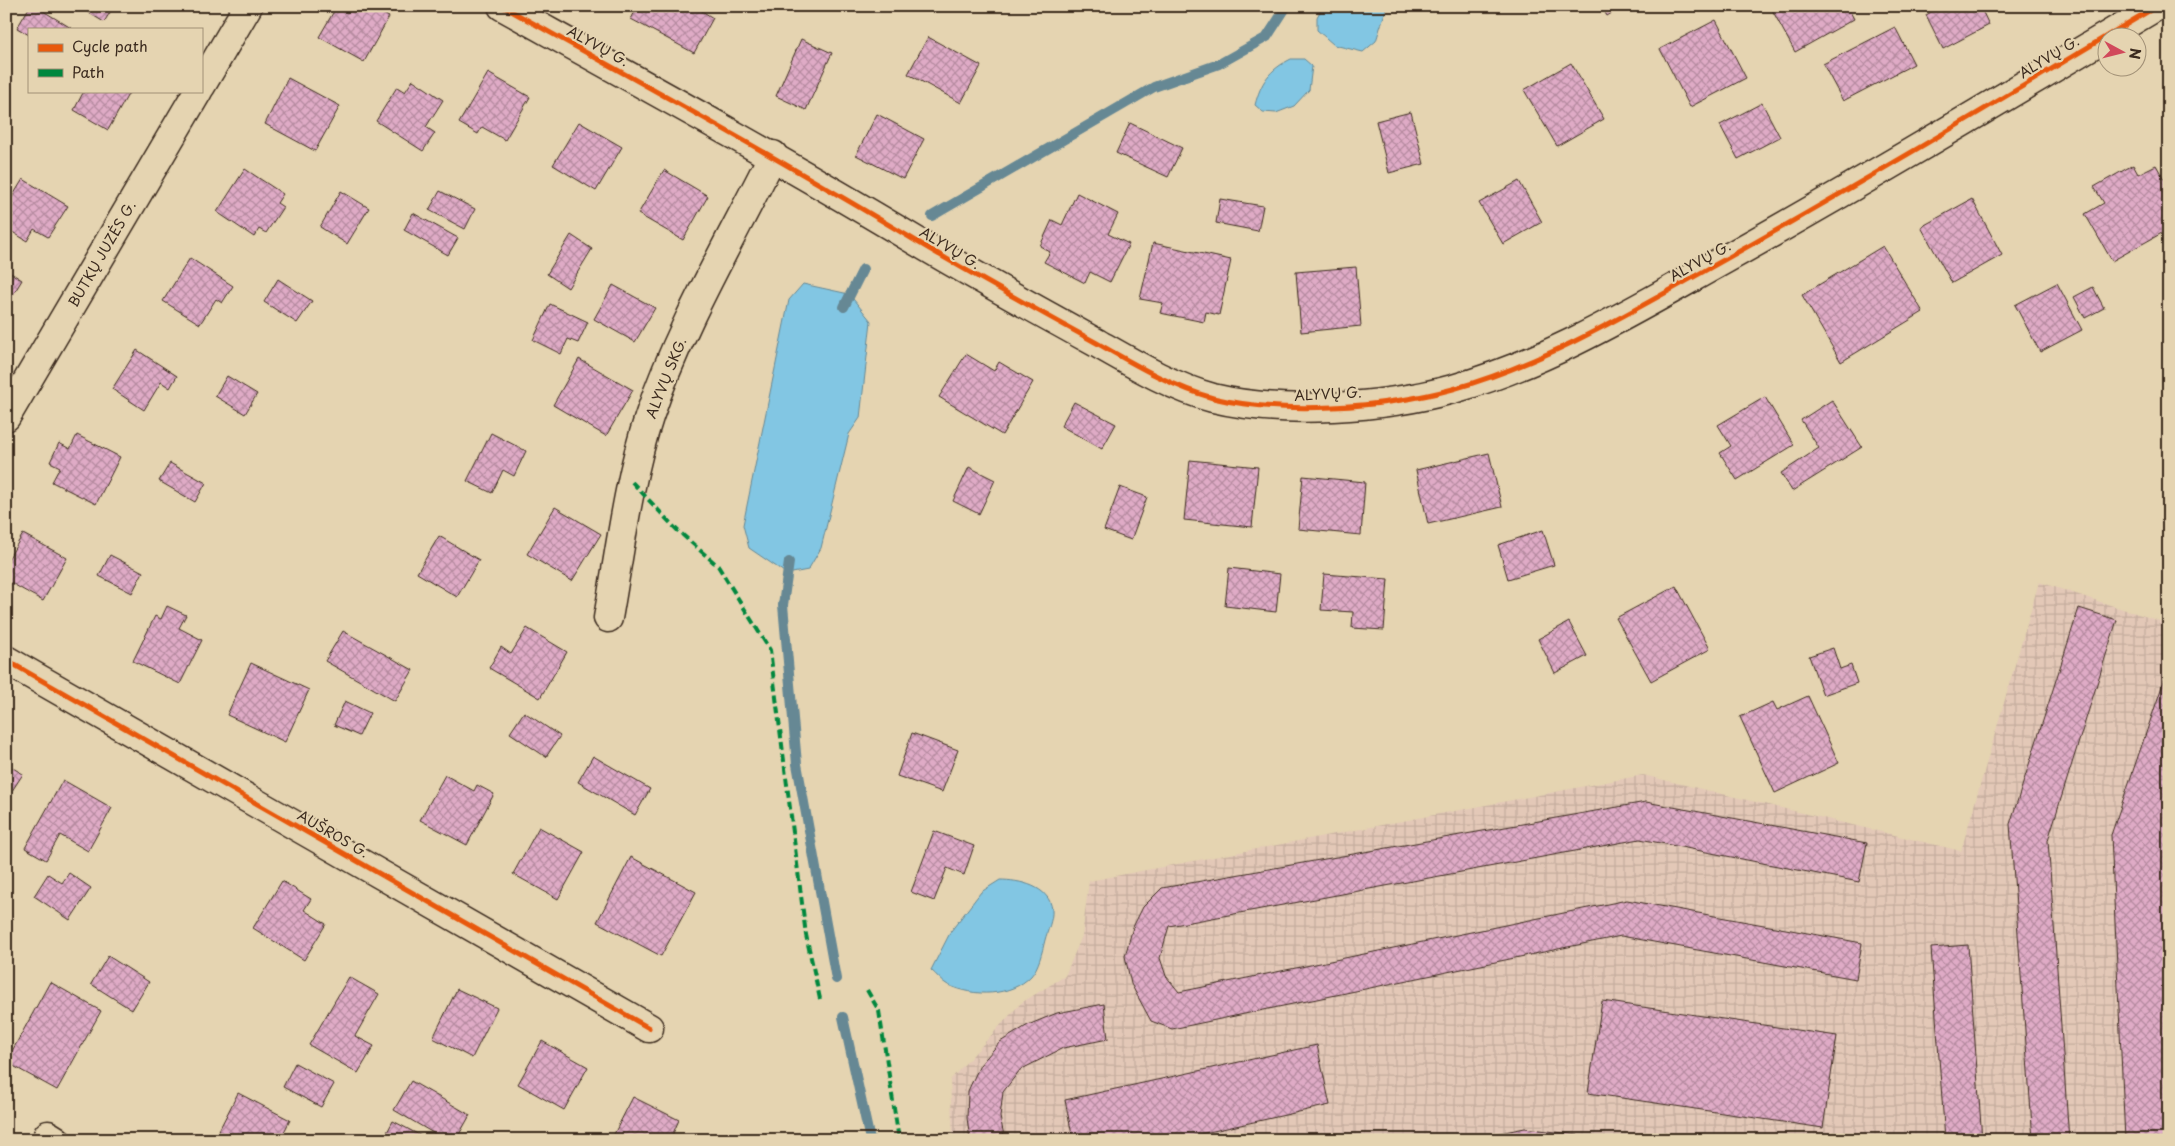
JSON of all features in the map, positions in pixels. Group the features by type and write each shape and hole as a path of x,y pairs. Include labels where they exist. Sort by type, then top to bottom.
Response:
{"street":[{"path":"202,84 248,6"},
{"name":"ALYVŲ G.","path":"502,6 773,155 997,288 1134,364 1208,397 1249,405 1300,408 1396,401 1452,389 1503,372 1564,346 1617,320 1827,203 2157,6"},
{"name":"BUTKŲ JUZĖS G.","path":"6,418 197,92"},
{"name":"ALYVŲ SKG.","path":"608,618 632,482 649,418 671,358 773,155"},
{"name":"AUŠROS G.","path":"6,660 649,1028"}],"shaded area":[{"path":"2039,582 2169,624 2169,1140 953,1140 950,1080 1021,1003 1065,976 1082,936 1089,881 1643,775 1961,851"}],"water":[{"path":"1323,6 1387,6 1376,41 1363,52 1334,45 1317,30 1317,17"},
{"path":"1291,59 1304,59 1312,66 1309,90 1294,106 1276,113 1263,112 1255,105 1263,83 1272,72"},
{"path":"803,284 849,294 871,321 860,418 849,434 821,548 808,570 787,574 749,548 743,525 789,300"},
{"path":"1000,880 1016,881 1032,886 1046,895 1050,902 1052,917 1036,968 1023,983 1003,991 991,993 969,992 948,985 931,970 951,931 981,892"}],"building":[{"path":"30,6 35,6 71,28 28,28 28,34 17,28"},
{"path":"77,6 114,6 104,22"},
{"path":"337,6 370,6 389,17 364,62 319,37"},
{"path":"638,6 704,6 702,11 713,18 694,53 631,19"},
{"path":"1601,6 1623,6 1607,16"},
{"path":"1770,6 1847,6 1854,19 1795,52"},
{"path":"1942,6 1980,6 1989,25 1943,49 1926,15"},
{"path":"1716,20 1746,78 1690,107 1660,49"},
{"path":"1895,27 1914,64 1843,101 1823,64"},
{"path":"928,37 981,66 961,103 908,74"},
{"path":"801,39 832,53 806,110 776,96"},
{"path":"1571,63 1604,119 1557,146 1524,90"},
{"path":"6,72 12,76 6,86"},
{"path":"488,73 530,97 505,140 482,127 478,134 459,123"},
{"path":"288,78 340,106 315,151 265,124"},
{"path":"413,80 443,100 426,127 435,133 423,151 376,121 397,87 405,92"},
{"path":"83,92 129,92 108,130 74,110"},
{"path":"1762,103 1780,137 1738,159 1720,125"},
{"path":"1411,112 1424,164 1389,173 1376,121"},
{"path":"877,114 924,139 903,179 856,155"},
{"path":"579,122 622,147 596,191 553,165"},
{"path":"1130,123 1182,148 1168,177 1116,153"},
{"path":"2133,165 2138,174 2156,165 2169,188 2169,229 2112,261 2085,214 2104,203 2094,187"},
{"path":"245,169 283,194 277,203 283,207 266,233 259,229 254,237 217,212"},
{"path":"664,170 708,196 683,240 638,214"},
{"path":"23,179 68,206 48,237 34,229 27,241 6,228 12,216 6,213 6,207"},
{"path":"1519,181 1542,222 1503,244 1479,203"},
{"path":"341,191 369,208 347,244 320,227"},
{"path":"440,191 475,209 465,229 429,210"},
{"path":"1077,193 1118,214 1108,234 1129,244 1110,282 1090,272 1085,283 1044,262 1050,252 1040,246 1052,220 1062,225"},
{"path":"1220,199 1263,206 1258,231 1216,223"},
{"path":"1972,199 2002,255 1952,283 1921,227"},
{"path":"413,213 458,238 448,255 404,230"},
{"path":"571,235 592,249 568,288 547,274"},
{"path":"1153,243 1231,260 1219,315 1206,312 1204,322 1160,313 1163,303 1140,299"},
{"path":"1883,246 1923,312 1841,362 1802,295"},
{"path":"190,258 233,286 222,303 216,299 200,324 163,301"},
{"path":"1356,267 1361,326 1301,332 1296,272"},
{"path":"6,270 22,280 6,306"},
{"path":"278,279 312,301 297,323 264,302"},
{"path":"2057,283 2082,330 2040,352 2015,305"},
{"path":"613,285 655,308 635,342 594,319"},
{"path":"2093,287 2104,308 2085,318 2074,297"},
{"path":"550,304 588,322 578,343 568,339 561,354 533,340"},
{"path":"137,350 177,376 170,388 161,382 144,410 112,389"},
{"path":"966,354 994,371 999,362 1033,382 1002,435 939,397"},
{"path":"579,359 633,390 606,436 553,405"},
{"path":"227,376 257,394 245,414 215,396"},
{"path":"1765,397 1794,445 1737,480 1720,453 1731,446 1718,425"},
{"path":"1832,400 1862,447 1792,491 1781,473 1819,448 1801,420"},
{"path":"1074,402 1116,424 1102,449 1061,426"},
{"path":"491,433 526,451 514,476 503,470 492,493 467,481"},
{"path":"77,435 120,457 96,504 52,482 60,467 50,462 59,443 70,449"},
{"path":"1489,453 1502,507 1428,524 1416,470"},
{"path":"1190,460 1258,467 1252,527 1184,520"},
{"path":"170,463 206,483 195,502 159,481"},
{"path":"969,467 995,480 979,514 953,501"},
{"path":"1303,476 1365,482 1361,535 1298,529"},
{"path":"1120,487 1147,497 1131,540 1104,530"},
{"path":"555,507 601,534 572,581 527,554"},
{"path":"1543,530 1554,565 1508,579 1498,545"},
{"path":"23,534 67,558 43,601 6,580 6,563"},
{"path":"439,536 479,560 457,597 417,573"},
{"path":"110,555 143,572 132,593 99,576"},
{"path":"1229,568 1280,574 1276,612 1225,606"},
{"path":"1324,574 1388,579 1384,630 1352,628 1353,612 1321,610"},
{"path":"1676,586 1710,649 1651,681 1616,618"},
{"path":"167,606 186,615 179,628 202,640 180,684 133,661 155,616 161,619"},
{"path":"2079,608 2117,620 2048,840 2069,1140 2033,1140 2010,824"},
{"path":"1569,622 1587,656 1555,673 1538,639"},
{"path":"527,628 567,652 540,698 489,668 501,647 511,654"},
{"path":"343,631 413,670 395,701 325,661"},
{"path":"1833,648 1840,669 1851,665 1857,683 1823,695 1809,656"},
{"path":"251,663 309,690 285,742 227,715"},
{"path":"2169,666 2169,1140 2125,1140 2111,835"},
{"path":"1808,696 1839,763 1775,793 1740,717 1773,702 1777,710"},
{"path":"345,701 370,713 359,736 334,725"},
{"path":"524,712 560,736 546,757 510,733"},
{"path":"912,733 958,750 942,792 897,776"},
{"path":"593,756 650,789 635,815 578,782"},
{"path":"6,764 23,774 6,800"},
{"path":"445,775 474,791 477,785 494,794 467,845 420,820"},
{"path":"63,780 112,808 88,851 60,835 46,860 25,848"},
{"path":"1646,802 1867,843 1859,882 1640,839 1169,926 1160,958 1166,976 1179,992 1627,900 1862,943 1856,979 1621,936 1172,1029 1151,1021 1131,984 1125,956 1133,927 1143,907 1162,888"},
{"path":"539,827 584,852 558,899 513,874"},
{"path":"934,831 974,846 964,875 947,868 934,901 911,892"},
{"path":"631,857 696,892 661,956 597,922"},
{"path":"69,873 91,888 70,920 34,896 48,874 62,883"},
{"path":"282,881 311,899 304,910 326,924 304,960 253,928"},
{"path":"1968,945 1982,1140 1945,1140 1931,948"},
{"path":"108,956 149,982 132,1010 91,984"},
{"path":"349,977 379,994 355,1036 374,1046 358,1073 309,1045"},
{"path":"50,982 101,1011 57,1090 6,1062"},
{"path":"457,989 497,1008 472,1058 433,1038"},
{"path":"1602,1001 1837,1036 1823,1128 1588,1093"},
{"path":"1104,1004 1108,1039 1063,1048 1020,1070 1003,1092 1000,1117 1005,1140 970,1140 967,1118 968,1091 980,1065 1000,1042 1028,1025 1057,1013"},
{"path":"542,1041 588,1067 564,1110 518,1084"},
{"path":"1317,1045 1330,1105 1173,1140 1073,1140 1065,1100"},
{"path":"295,1063 334,1084 321,1107 283,1087"},
{"path":"411,1081 470,1115 456,1140 445,1140 394,1110"},
{"path":"238,1093 290,1120 280,1140 214,1140"},
{"path":"633,1097 679,1120 670,1140 611,1140"},
{"path":"393,1121 425,1138 424,1140 383,1140"},
{"path":"1525,1128 1578,1135 1577,1140 1464,1140"}],"waterway":[{"path":"932,216 1154,87 1219,64 1267,37 1287,6"},
{"path":"844,307 863,269"},
{"path":"789,562 783,605 797,764 836,979"},
{"path":"843,1017 870,1140"}],"marked path":[{"path":"632,482 677,530 718,566 770,650 806,935 820,999"},
{"path":"867,990 879,1011 899,1140"}],"cycle path":[{"path":"502,6 710,122 983,280 1152,374 1182,388 1213,398 1241,403 1301,408 1365,405 1425,396 1489,378 1558,349 1591,333 1777,230 2157,6"},
{"path":"6,660 649,1028"}]}
